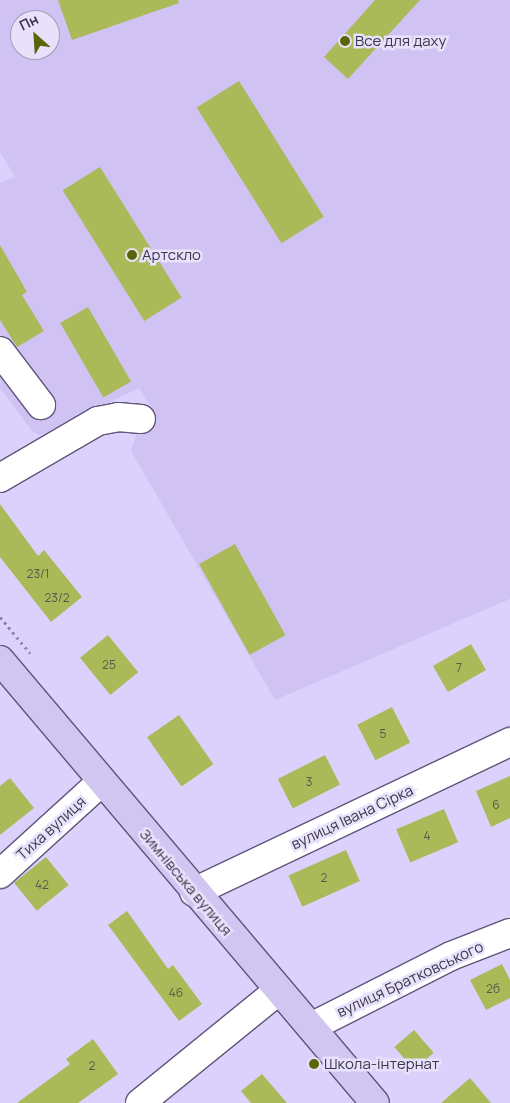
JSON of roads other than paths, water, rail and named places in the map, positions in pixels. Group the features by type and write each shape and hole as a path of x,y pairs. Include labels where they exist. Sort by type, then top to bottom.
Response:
{"main road":[{"name":"Зимнівська вулиця","path":"0,660 194,892 311,1026 375,1103"}],"street":[{"path":"0,351 41,405"},
{"path":"0,478 98,421 118,417 141,419"},
{"name":"вулиця Івана Сірка","path":"194,892 510,742"},
{"name":"Тиха вулиця","path":"0,874 101,782"},
{"name":"вулиця Братковського","path":"311,1026 451,956 510,933"},
{"path":"140,1103 279,990"}],"place":[{"name":"Все для даху","path":"345,41"},
{"name":"Артскло","path":"132,255"},
{"name":"Школа-інтернат","path":"314,1064"}]}
